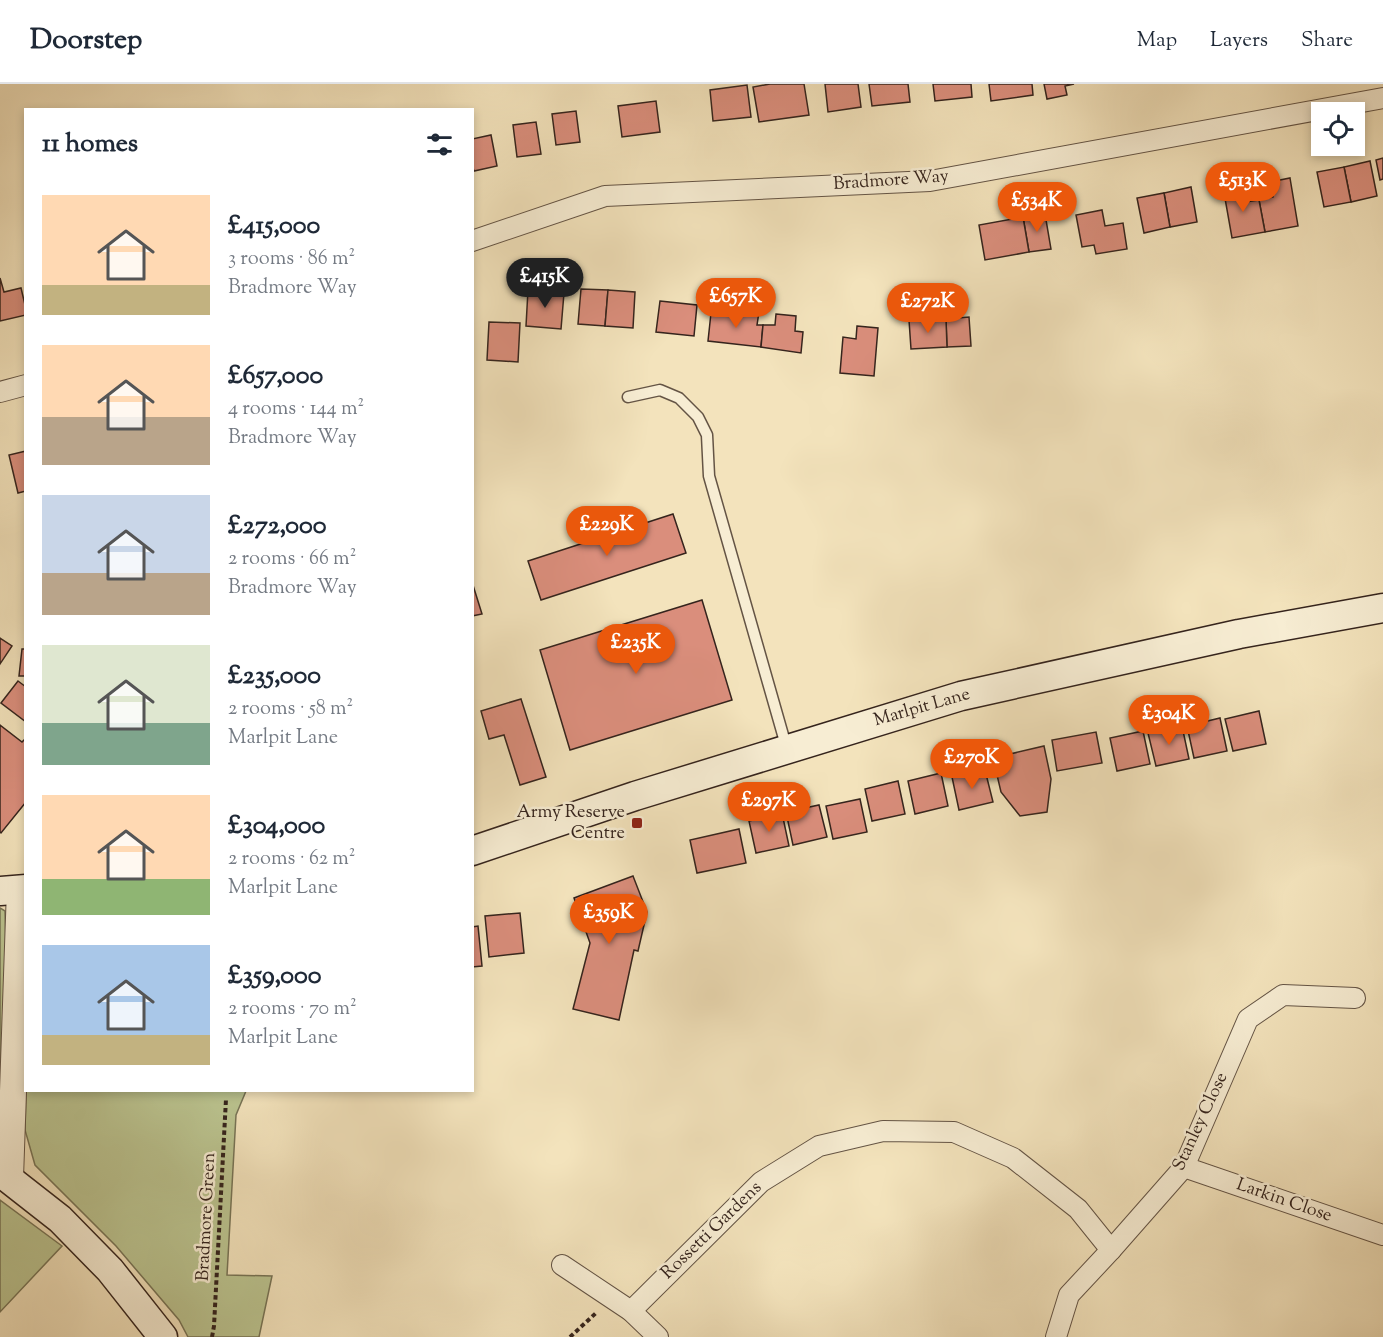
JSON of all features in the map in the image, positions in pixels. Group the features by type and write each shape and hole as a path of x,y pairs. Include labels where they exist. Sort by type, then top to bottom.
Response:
{"main road":[{"name":"Marlpit Lane","path":"474,850 635,795 961,696 1239,634 1383,608"},
{"path":"5,1175 60,1219 110,1270 163,1337"}],"street":[{"name":"Bradmore Way","path":"474,240 605,195 930,181 1383,98"},
{"path":"0,392 24,386"},
{"path":"5,1175 11,886"},
{"name":"Stanley Close","path":"1056,1337 1069,1295 1184,1167 1248,1020 1283,995 1356,998"},
{"name":"Rossetti Gardens","path":"632,1311 761,1182 819,1146 883,1131 954,1132 1013,1158 1078,1209 1111,1250"},
{"name":"Larkin Close","path":"1184,1167 1383,1235"},
{"path":"562,1265 632,1311 658,1337"}],"lane":[{"path":"628,397 660,390 680,398 698,417 707,435 709,476 787,749"}],"path":[{"name":"Bradmore Green","path":"212,1337 226,1099"},
{"path":"570,1337 612,1298"}],"green space":[{"path":"0,908 5,911 8,1025 0,1131"},
{"path":"26,1092 246,1092 236,1115 227,1275 272,1276 259,1337 188,1337 179,1320 116,1246 35,1165 25,1130"},
{"path":"0,1200 62,1246 0,1312"}],"building":[{"path":"770,84 804,84 809,115 759,122 753,87"},
{"path":"825,84 858,84 861,107 828,112"},
{"path":"869,84 908,84 910,102 872,106"},
{"path":"933,84 971,84 972,97 935,101"},
{"path":"989,84 1032,84 1033,95 991,101"},
{"path":"1044,84 1074,84 1065,86 1067,95 1047,99"},
{"path":"747,85 751,117 713,121 710,90"},
{"path":"656,101 660,132 622,137 618,106"},
{"path":"576,111 580,142 556,145 552,114"},
{"path":"536,122 541,154 517,157 513,125"},
{"path":"491,135 497,166 474,171 474,139"},
{"path":"1383,158 1383,179 1380,180 1376,160"},
{"path":"1370,161 1377,196 1351,202 1344,167"},
{"path":"1344,167 1351,202 1324,207 1317,172"},
{"path":"1290,178 1298,226 1265,232 1259,200 1273,197 1270,182"},
{"path":"1243,183 1246,202 1259,200 1265,232 1232,238 1223,187"},
{"path":"1191,187 1197,222 1170,227 1164,193"},
{"path":"1164,193 1170,227 1144,233 1137,198"},
{"path":"1102,210 1105,226 1123,223 1127,249 1096,254 1094,245 1082,247 1076,215"},
{"path":"1045,214 1051,249 1029,252 1023,217"},
{"path":"1023,217 1029,252 985,260 979,225"},
{"path":"0,278 4,292 21,288 24,315 0,321"},
{"path":"581,289 608,290 605,326 578,324"},
{"path":"528,290 564,293 561,329 526,326"},
{"path":"608,290 635,292 633,328 605,326"},
{"path":"660,301 697,305 694,336 656,332"},
{"path":"741,310 759,312 757,325 763,325 761,347 708,341 711,313 738,317"},
{"path":"776,314 796,316 795,331 803,332 801,353 761,347 763,325 775,325"},
{"path":"969,317 971,346 947,347 946,319"},
{"path":"946,319 947,347 911,349 909,320"},
{"path":"489,322 520,323 518,362 487,360"},
{"path":"857,326 878,328 874,376 840,373 843,337 856,339"},
{"path":"24,451 24,492 18,493 9,455"},
{"path":"673,514 686,553 541,600 528,561"},
{"path":"474,588 482,614 474,616"},
{"path":"702,600 732,700 570,750 540,650"},
{"path":"0,638 12,646 0,664"},
{"path":"22,649 24,649 24,676 19,676"},
{"path":"18,681 24,686 24,720 1,703"},
{"path":"521,699 546,777 520,785 504,735 489,739 481,711"},
{"path":"1259,711 1266,744 1233,751 1225,719"},
{"path":"1220,718 1227,751 1194,758 1187,726"},
{"path":"0,725 22,742 24,740 24,804 0,832"},
{"path":"1182,726 1189,759 1156,766 1148,733"},
{"path":"1143,731 1150,764 1117,771 1110,738"},
{"path":"1096,732 1102,763 1057,771 1052,740"},
{"path":"1044,746 1051,779 1047,812 1020,816 1001,792 993,758"},
{"path":"985,770 993,802 959,810 952,777"},
{"path":"941,773 948,806 915,814 908,781"},
{"path":"898,781 905,814 872,821 865,789"},
{"path":"860,799 867,832 833,839 826,806"},
{"path":"819,805 827,837 793,845 786,812"},
{"path":"782,813 789,846 756,853 749,821"},
{"path":"739,829 746,863 697,873 690,840"},
{"path":"633,876 647,912 638,951 634,950 619,1020 573,1009 590,943 574,898"},
{"path":"520,913 524,953 489,957 485,916"},
{"path":"478,926 482,966 474,967 474,927"}],"place":[{"name":"Army Reserve Centre","path":"637,823"}]}
